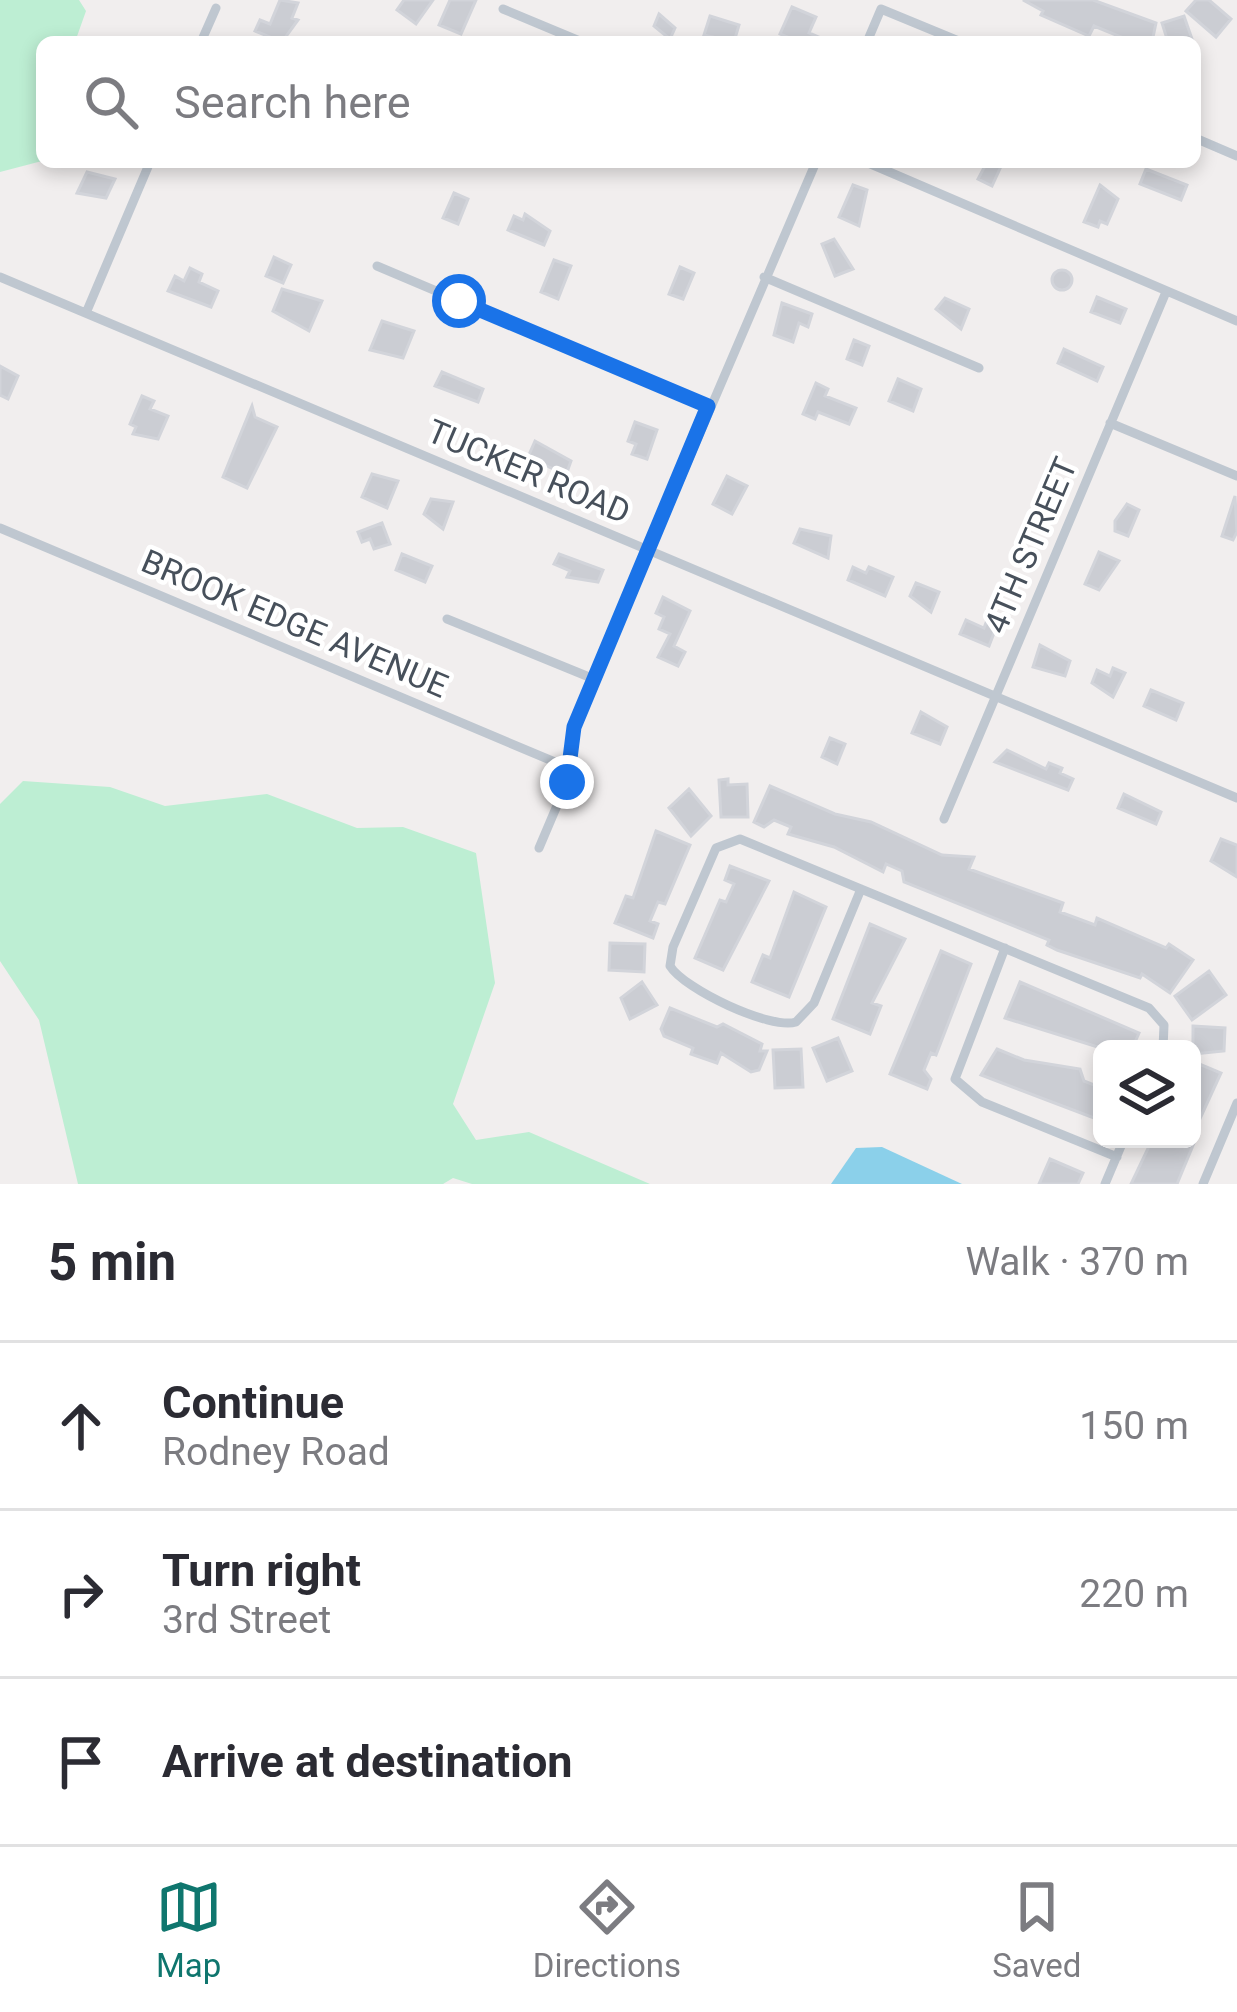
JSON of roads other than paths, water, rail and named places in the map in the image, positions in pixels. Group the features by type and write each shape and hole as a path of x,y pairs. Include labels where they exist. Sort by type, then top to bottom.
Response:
{"street":[{"path":"204,36 216,8"},
{"path":"503,9 568,36"},
{"path":"869,36 880,9 946,36"},
{"path":"1201,141 1237,156"},
{"path":"86,313 147,168"},
{"path":"539,848 569,768 574,727 813,168"},
{"path":"880,168 1237,321"},
{"path":"376,266 708,406"},
{"name":"TUCKER ROAD","path":"0,277 1237,798"},
{"path":"764,277 979,368"},
{"name":"4TH STREET","path":"944,820 1166,292"},
{"path":"1110,423 1237,476"},
{"name":"BROOK EDGE AVENUE","path":"0,528 569,768"},
{"path":"447,619 594,679"},
{"path":"861,889 814,1003 796,1022 776,1023 692,988 670,966 673,947 721,842 750,841 1149,1007 1164,1025 1163,1040"},
{"path":"1005,948 956,1079 982,1102 1117,1157"},
{"path":"1203,1184 1237,1103"},
{"path":"1105,1184 1120,1148"}],"water":[{"path":"882,1147 962,1184 831,1184 856,1148"}]}
